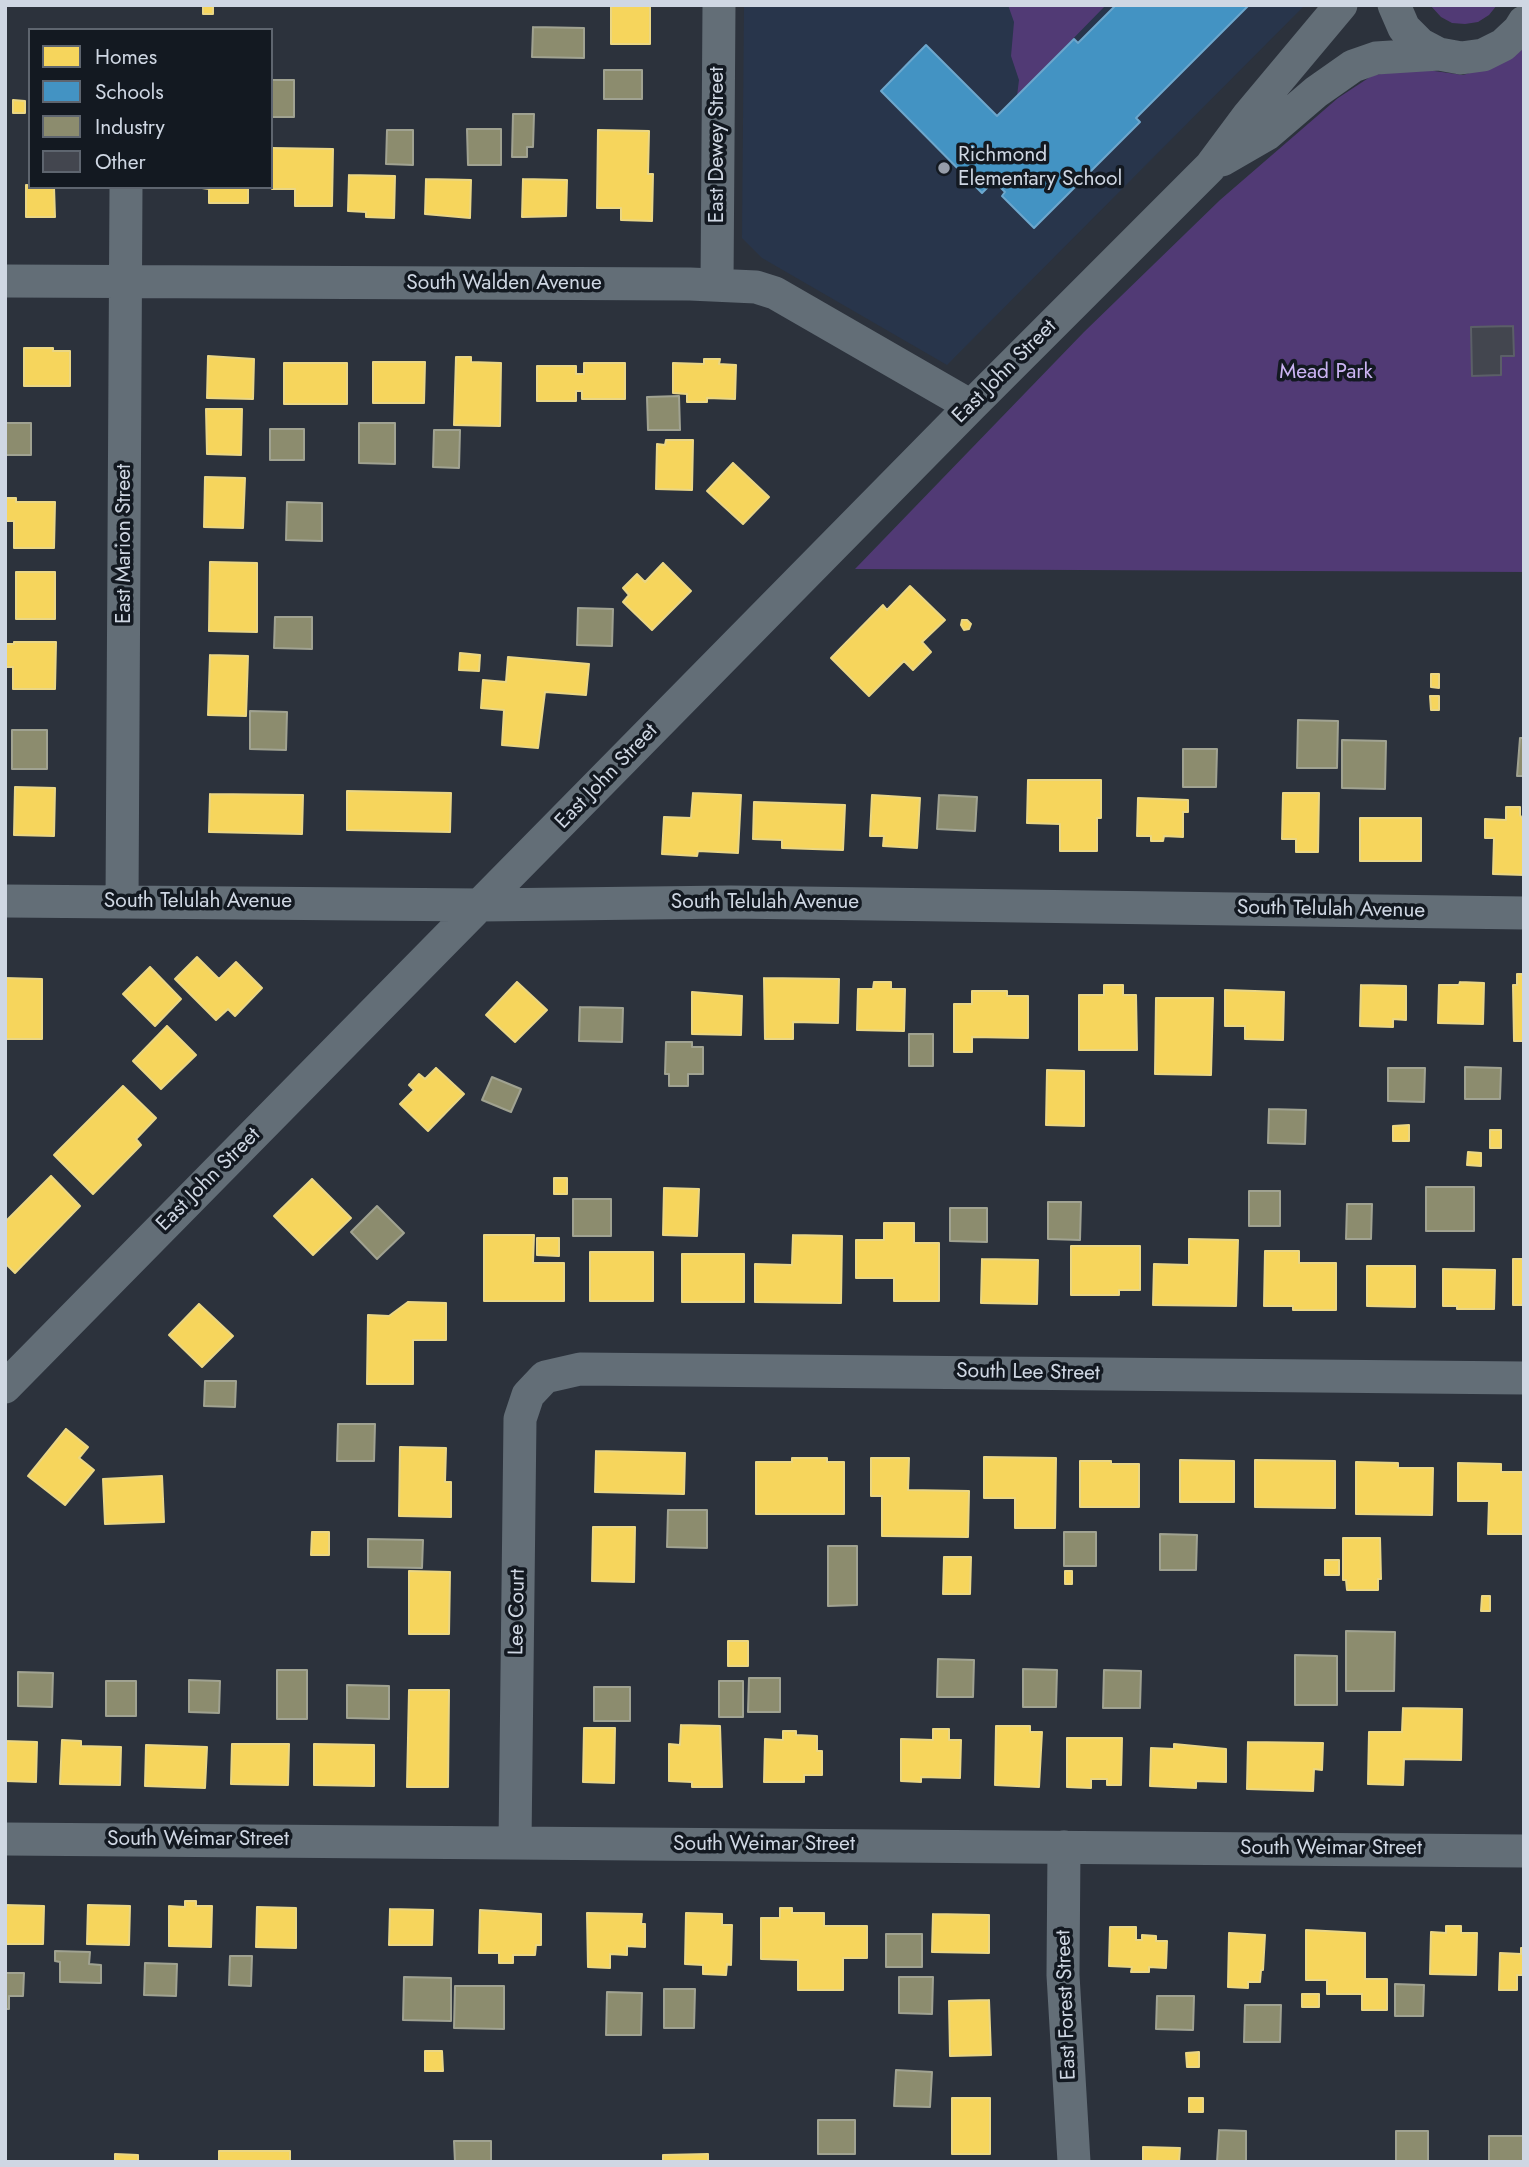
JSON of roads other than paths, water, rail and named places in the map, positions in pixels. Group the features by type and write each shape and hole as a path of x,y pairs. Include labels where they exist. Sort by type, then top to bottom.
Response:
{"street":[{"name":"East Dewey Street","path":"717,285 719,5"},
{"name":"East John Street","path":"5,1387 1210,167 1248,116 1341,5"},
{"path":"1394,5 1404,28 1420,44 1439,54"},
{"name":"East John Street","path":"1210,167 1267,134 1316,92 1353,66 1385,57 1439,54 1461,58 1483,55 1503,45 1522,26"},
{"name":"East Marion Street","path":"122,902 126,189"},
{"name":"South Walden Avenue","path":"5,281 756,287 775,293 971,407"},
{"name":"South Telulah Avenue","path":"5,901 482,905 731,902 1524,913"},
{"name":"South Lee Street","path":"536,1384 545,1377 580,1369 1524,1378"},
{"name":"Lee Court","path":"515,1843 520,1419 528,1395 536,1384"},
{"name":"South Weimar Street","path":"5,1839 1524,1851"},
{"name":"East Forest Street","path":"1064,1847 1063,1975 1074,2162"}],"place":[{"name":"Richmond Elementary School","path":"944,168"}],"park label":[{"name":"Mead Park","path":"1326,373"}]}
